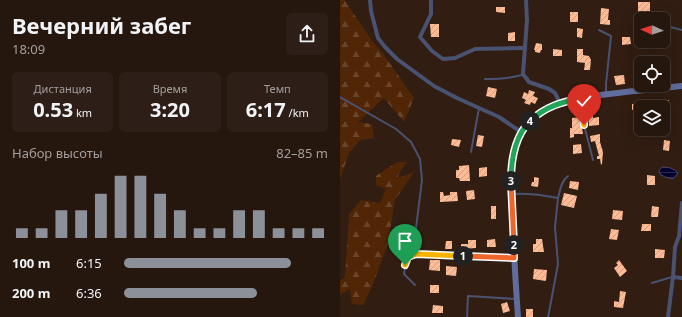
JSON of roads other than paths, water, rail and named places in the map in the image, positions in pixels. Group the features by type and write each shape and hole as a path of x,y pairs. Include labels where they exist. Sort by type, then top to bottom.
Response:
{"street":[{"path":"370,0 371,11 378,38 397,59 434,86 499,118 521,132"},
{"path":"431,0 431,14 420,37 432,51 443,59 455,58 475,49 525,48"},
{"path":"526,0 527,20 524,74 529,82 549,89 555,93 560,103"},
{"path":"518,317 511,172 513,156 521,132 537,115 560,103 606,94 682,86"},
{"path":"668,317 675,247 678,236 682,203"},
{"path":"673,277 682,278"}],"lane":[{"path":"670,27 682,30"},
{"path":"599,30 611,36 606,94"},
{"path":"485,79 495,79 524,74"},
{"path":"340,97 396,129 411,142 420,159 422,180 413,252 416,254"},
{"path":"582,98 584,125 593,160"},
{"path":"471,152 479,108"},
{"path":"548,317 558,264 555,227 558,198 564,178 568,176"},
{"path":"511,194 518,193 558,198"},
{"path":"415,285 404,274 408,257 416,254 514,258"},
{"path":"652,283 673,277"},
{"path":"467,317 468,296 517,299"}]}
